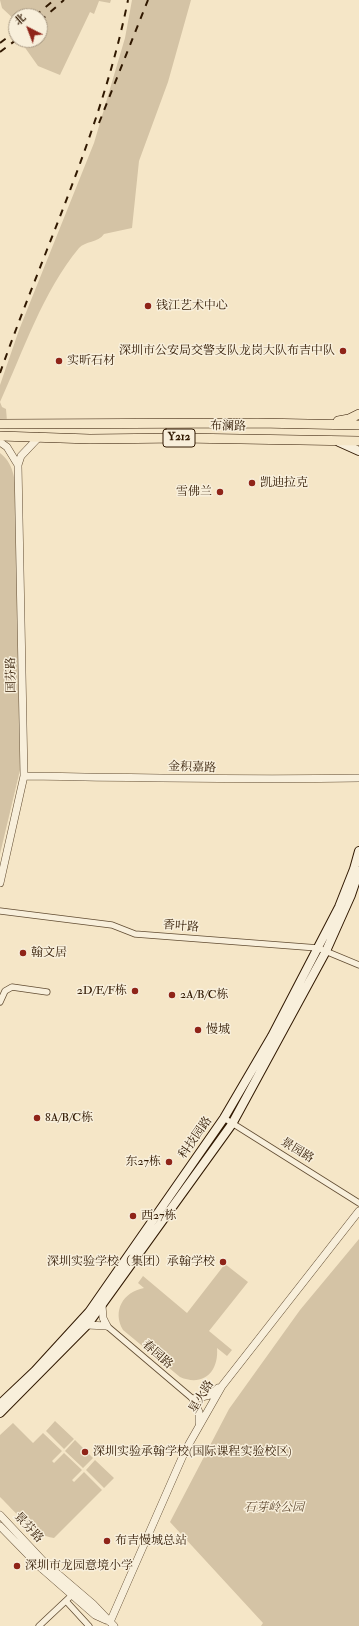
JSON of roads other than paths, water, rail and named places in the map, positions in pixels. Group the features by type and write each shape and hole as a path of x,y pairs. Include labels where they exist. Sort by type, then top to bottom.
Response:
{"main road":[{"path":"322,425 349,419 359,414"},
{"name":"布澜路","path":"0,424 258,423 359,425"},
{"path":"343,425 338,440 359,451"},
{"name":"布澜路","path":"0,436 90,439 359,441"},
{"name":"科技园路","path":"0,1404 35,1371 89,1312 224,1118 272,1036 339,907 354,869 359,851"},
{"name":"科技园路","path":"0,1414 87,1325 232,1124 326,951 351,895 359,871"}],"street":[{"path":"18,465 21,456 39,437"},
{"path":"0,442 7,447 18,465"},
{"name":"国芬路","path":"0,883 24,776 18,465"},
{"name":"金积嘉路","path":"24,776 136,777 222,780 359,778"},
{"name":"香叶路","path":"0,911 112,925 135,934 318,948 359,965"},
{"path":"0,1002 5,991 12,987 47,992"},
{"name":"景园路","path":"224,1118 359,1203"},
{"name":"星火路","path":"112,1624 167,1491 198,1424 222,1386 359,1210"},
{"path":"102,1305 103,1318 108,1326"},
{"path":"87,1325 108,1326"},
{"name":"春园路","path":"108,1326 193,1399"},
{"path":"198,1424 199,1412 193,1399 210,1395 222,1386"},
{"name":"景芬路","path":"0,1515 45,1563 94,1604 112,1624"},
{"name":"景芬路","path":"0,1526 40,1567 72,1595 95,1615 112,1624"},
{"path":"39,1626 72,1595"},
{"path":"66,1601 89,1626"}],"railway":[{"path":"44,8 54,0"},
{"path":"48,14 64,0"},
{"path":"0,373 88,142 117,48 128,0"},
{"path":"99,123 148,0"},
{"path":"0,43 8,37"},
{"path":"0,52 8,46"}],"place":[{"name":"钱江艺术中心","path":"148,306"},
{"name":"深圳市公安局交警支队龙岗大队布吉中队","path":"343,351"},
{"name":"实昕石材","path":"59,361"},
{"name":"凯迪拉克","path":"252,483"},
{"name":"雪佛兰","path":"220,492"},
{"name":"翰文居","path":"23,953"},
{"name":"2D/E/F栋","path":"135,991"},
{"name":"2A/B/C栋","path":"172,995"},
{"name":"慢城","path":"198,1030"},
{"name":"8A/B/C栋","path":"37,1118"},
{"name":"东27栋","path":"169,1162"},
{"name":"西27栋","path":"133,1216"},
{"name":"深圳实验学校（集团）承翰学校","path":"223,1262"},
{"name":"深圳实验承翰学校(国际课程实验校区)","path":"85,1452"},
{"name":"布吉慢城总站","path":"107,1541"},
{"name":"深圳市龙园意境小学","path":"17,1566"}],"park label":[{"name":"石芽岭公园","path":"274,1508"}]}
